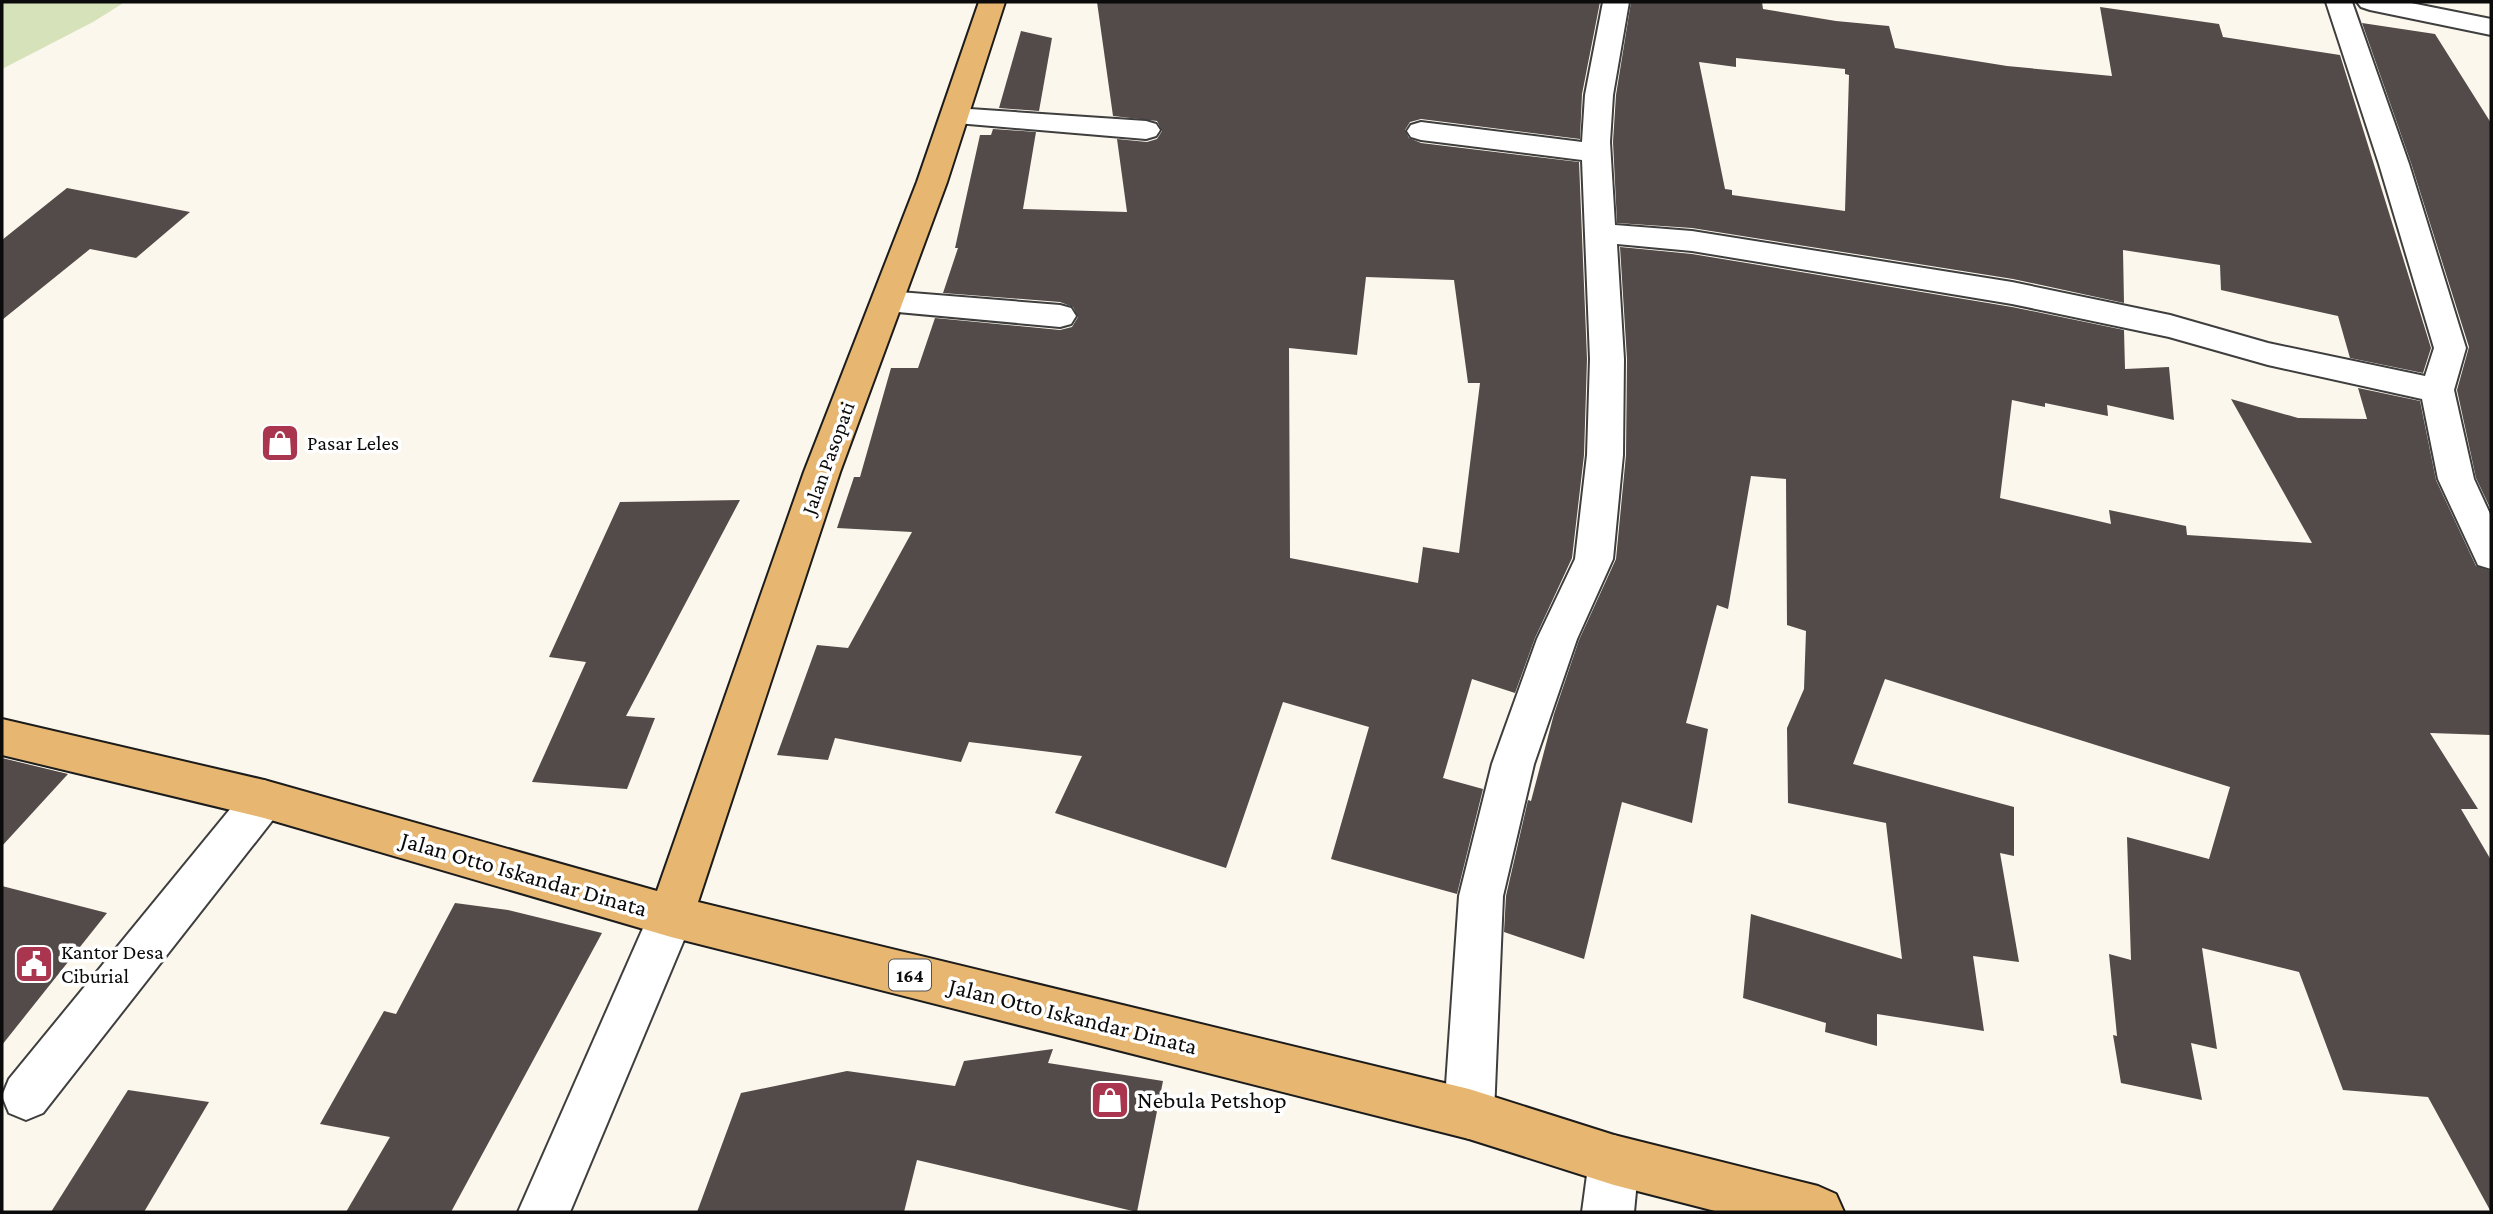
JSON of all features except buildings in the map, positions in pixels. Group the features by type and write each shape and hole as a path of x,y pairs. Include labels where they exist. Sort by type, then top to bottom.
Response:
{"main road":[{"name":"Jalan Pasopati","path":"671,916 821,472 955,116 992,2"},
{"name":"Jalan Otto Iskandar Dinata","path":"2,737 264,799 671,916 1469,1114 1614,1160 1818,1212"}],"street":[{"path":"1469,1114 1481,896 1513,764 1557,639 1594,559 1605,455 1607,359 1597,153 1599,95 1616,2"},
{"path":"2340,2 2394,164 2450,348 2437,390 2456,479 2491,555"},
{"path":"2370,2 2491,27"},
{"path":"955,116 1146,130"},
{"path":"1421,131 1597,153"},
{"path":"1601,233 1692,241 2011,293 2170,326 2269,354 2437,390"},
{"path":"887,302 1060,316"},
{"path":"26,1096 264,799"},
{"path":"544,1212 671,916"},
{"path":"1608,1212 1614,1160"}],"green space":[{"path":"2,2 125,2 93,22 2,69"}],"place":[{"name":"Pasar Leles","path":"280,443"},
{"name":"Kantor Desa Ciburial","path":"34,964"},
{"name":"Nebula Petshop","path":"1110,1100"}]}
